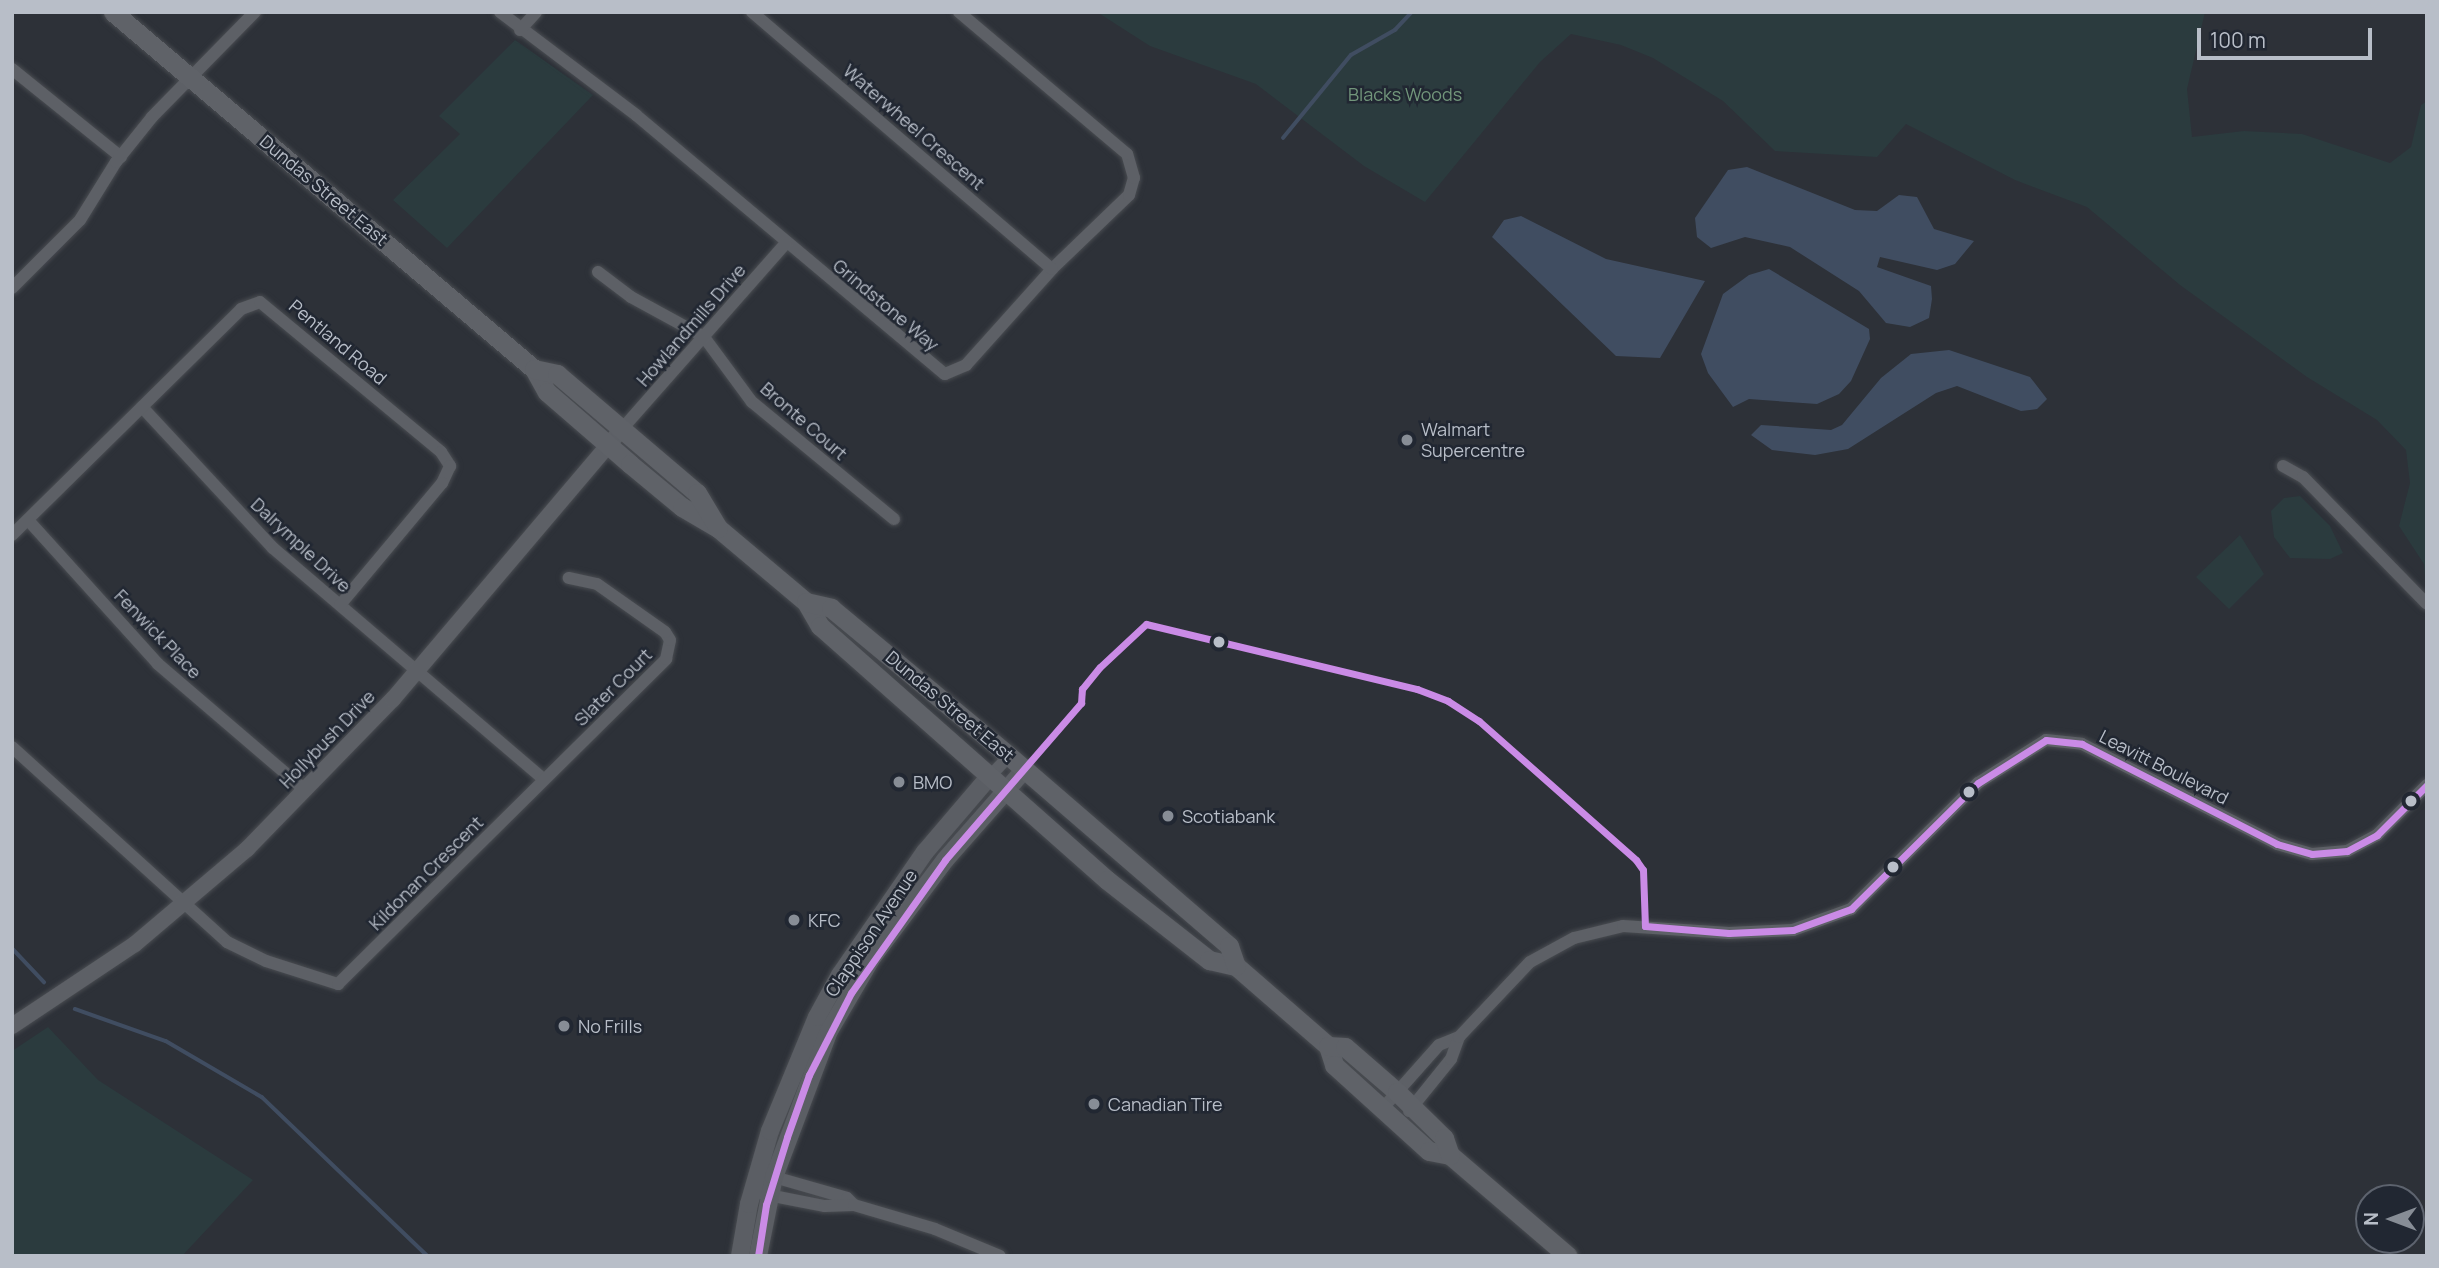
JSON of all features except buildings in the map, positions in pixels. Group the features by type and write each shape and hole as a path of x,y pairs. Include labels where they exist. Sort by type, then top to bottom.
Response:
{"main road":[{"name":"Dundas Street East","path":"113,12 534,369 547,393 608,445 682,507 718,528 806,602 820,626 1107,880 1209,960 1236,967 1328,1046 1334,1065 1383,1108 1406,1115"},
{"name":"Dundas Street East","path":"534,369 557,374 697,493 718,528"},
{"name":"Dundas Street East","path":"806,602 831,608 1009,755 1229,946 1236,967"},
{"name":"Clappison Avenue","path":"740,1256 766,1175 796,1062 840,975 925,852 997,783 1025,769"},
{"name":"Dundas Street East","path":"1328,1046 1345,1047 1397,1092 1406,1115 1429,1151 1450,1155 1568,1256"},
{"name":"Clappison Avenue","path":"758,1256 760,1194"}],"street":[{"path":"12,288 80,220 121,157 152,117 255,12"},
{"name":"Grindstone Way","path":"500,12 520,30 636,115 785,244 945,374 966,365 1052,269 1129,195 1133,162 959,12"},
{"path":"520,30 536,12"},
{"name":"Waterwheel Crescent","path":"752,12 1052,269"},
{"path":"12,69 121,157"},
{"name":"Howlandmills Drive","path":"622,429 785,244"},
{"path":"598,272 631,297 704,337"},
{"name":"Pentland Road","path":"12,535 240,309 260,302 440,452 450,466 442,484 340,605"},
{"name":"Bronte Court","path":"704,337 752,402 894,519"},
{"name":"Dalrymple Drive","path":"142,407 273,548 417,670"},
{"name":"Hollybush Drive","path":"12,1026 184,906 305,790 417,670 622,429"},
{"path":"2283,466 2303,477 2427,604"},
{"name":"Fenwick Place","path":"28,520 165,671 305,790"},
{"name":"Slater Court","path":"543,779 642,685 670,648 665,632 597,584 569,578"},
{"path":"417,670 543,779"},
{"name":"Leavitt Boulevard","path":"1406,1115 1451,1059 1459,1037 1530,962 1574,938 1623,926 1729,933 1793,930 1851,909 1978,783 2046,740 2082,744 2277,844 2312,855 2347,851 2377,835 2427,785"},
{"path":"12,747 184,906"},
{"name":"Clappison Avenue","path":"997,783 1009,755"},
{"name":"Kildonan Crescent","path":"184,906 240,951 338,984 543,779"},
{"name":"Leavitt Boulevard","path":"1383,1108 1439,1045 1459,1037"},
{"path":"766,1175 847,1198 854,1205"},
{"path":"760,1194 825,1206 854,1205 935,1229 1000,1256"}],"green space":[{"name":"Blacks Woods","path":"1097,12 2205,12 2187,89 2192,137 2244,131 2302,134 2390,163 2411,147 2421,105 2427,101 2427,603 2424,564 2399,526 2410,483 2406,450 2377,420 2307,377 2180,285 2087,207 2015,180 1906,124 1877,157 1775,151 1723,101 1653,58 1621,45 1571,34 1540,62 1425,202 1364,166 1256,84 1150,46"},
{"path":"515,40 593,95 447,248 393,200 460,134 439,116"},
{"path":"2300,496 2330,526 2343,553 2330,559 2290,558 2274,537 2271,511 2284,498"},
{"path":"2240,535 2264,574 2229,609 2196,577"},
{"path":"48,1027 98,1080 253,1180 182,1256 12,1256 12,1051"}],"water":[{"path":"1747,167 1855,210 1877,211 1899,195 1917,197 1934,229 1974,241 1955,264 1937,270 1880,257 1877,267 1931,286 1929,318 1910,327 1886,323 1859,291 1790,247 1745,237 1711,248 1697,237 1695,218 1728,170"},
{"path":"1521,216 1606,259 1705,281 1660,358 1616,356 1492,237 1504,220"},
{"path":"1769,269 1869,329 1870,339 1851,381 1839,394 1817,404 1749,399 1733,407 1708,373 1701,354 1723,294 1749,275"},
{"path":"1949,350 2030,377 2047,399 2037,409 2021,411 1957,386 1936,393 1848,449 1815,455 1772,450 1751,435 1761,425 1831,430 1842,425 1881,378 1911,354"}],"waterway":[{"path":"1283,138 1351,55 1395,30 1412,12"},
{"path":"12,948 44,982"},
{"path":"75,1009 166,1041 262,1097 428,1256"}],"transit line":[{"path":"758,1256 766,1205 787,1137 809,1075 851,993 945,860 1081,703 1082,689 1100,667 1146,624 1417,689 1448,701 1479,721 1636,860 1643,870 1645,926 1729,933 1793,930 1851,909 1978,783 2046,740 2082,744 2277,844 2312,854 2347,851 2377,835 2427,785"}],"place":[{"name":"Walmart Supercentre","path":"1407,440"},
{"name":"BMO","path":"899,782"},
{"name":"Scotiabank","path":"1168,816"},
{"name":"KFC","path":"794,920"},
{"name":"No Frills","path":"564,1026"},
{"name":"Canadian Tire","path":"1094,1104"}]}
